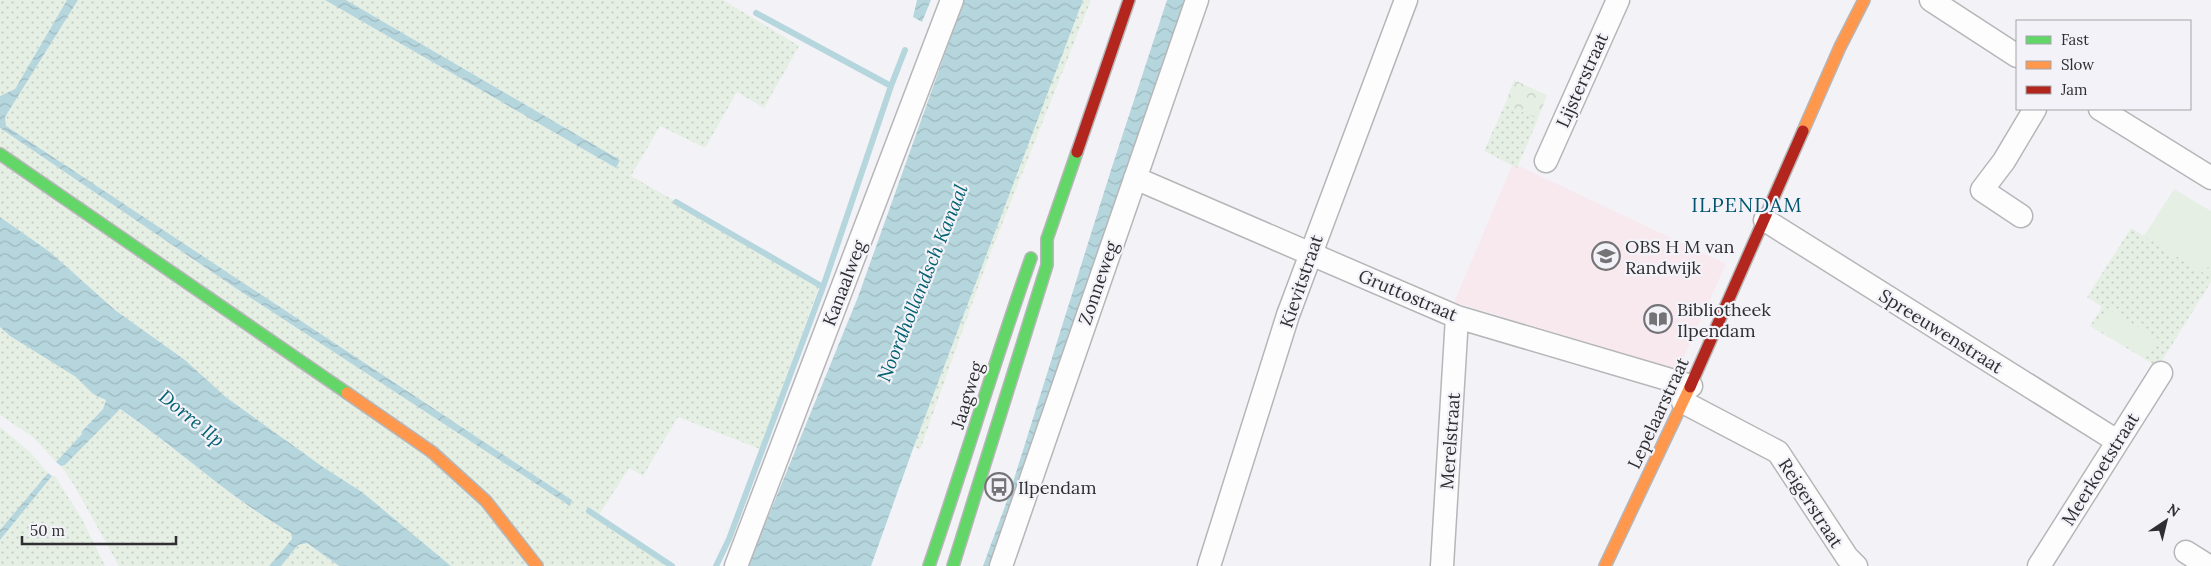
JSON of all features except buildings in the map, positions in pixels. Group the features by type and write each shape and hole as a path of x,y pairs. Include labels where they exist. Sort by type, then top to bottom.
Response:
{"street":[{"name":"Kanaalweg","path":"736,566 952,0"},
{"name":"Jaagweg","path":"953,566 1047,264 1047,239 1129,0"},
{"name":"Zonneweg","path":"1000,566 1198,0"},
{"name":"Kievitstraat","path":"1209,566 1236,475 1310,254 1406,0"},
{"name":"Lijsterstraat","path":"1546,161 1618,0"},
{"name":"Lepelaarstraat","path":"1604,566 1687,394 1840,47 1864,0"},
{"path":"1930,0 2016,55"},
{"path":"2021,216 1982,190 2034,110"},
{"path":"2102,110 2211,178"},
{"path":"0,154 432,452 486,501 538,566"},
{"name":"Gruttostraat","path":"1135,178 1457,316 1687,394"},
{"name":"Spreeuwenstraat","path":"1765,220 2117,441"},
{"name":"Jaagweg","path":"929,566 1031,258 1047,239"},
{"name":"Merelstraat","path":"1442,566 1457,316"},
{"name":"Meerkoetstraat","path":"2040,566 2161,373"},
{"name":"Reigerstraat","path":"1687,394 1778,452 1848,563"},
{"path":"2186,552 2208,566"}],"shaded area":[{"path":"1513,163 1726,264 1678,370 1454,302"}],"green space":[{"path":"0,0 67,0 15,89 0,96"},
{"path":"78,0 325,0 616,168 620,160 346,0 723,0 799,46 764,108 737,92 705,148 660,126 631,176 820,284 760,449 678,417 643,476 629,468 597,518 671,566 451,566 362,492 323,467 227,398 185,360 115,310 50,252 0,217 0,128 237,289 570,506 572,500 6,126 5,117"},
{"path":"1083,0 1091,0 987,262 920,450 914,446"},
{"path":"1514,80 1547,95 1538,119 1505,104"},
{"path":"1505,104 1538,119 1517,168 1484,151"},
{"path":"2174,189 2211,211 2211,262 2204,273 2144,236"},
{"path":"2131,228 2204,273 2211,262 2211,282 2158,367 2090,326 2102,307 2087,297"},
{"path":"2107,308 2158,339 2146,358 2095,328"},
{"path":"0,327 10,336 77,377 93,394 106,400 103,409 82,430 82,434 56,462 33,437 0,415"},
{"path":"119,409 246,505 291,533 292,539 269,566 119,566 74,485 61,466 65,465"},
{"path":"0,427 30,452 48,473 0,530"},
{"path":"52,476 55,476 82,519 105,566 0,566 0,540"},
{"path":"307,543 339,566 281,566 298,545"}],"water":[{"path":"67,0 78,0 5,117 6,126 572,500 570,506 237,289 0,128 0,96 15,89"},
{"path":"325,0 346,0 620,160 616,168"},
{"path":"917,0 931,0 922,22 913,17"},
{"name":"Noordhollandsch Kanaal","path":"964,0 1083,0 914,446 871,566 748,566 858,297"},
{"path":"1167,0 1186,0 1164,59 991,566 983,566 1008,498 1111,170"},
{"name":"Dorre Ilp","path":"0,217 50,252 115,310 185,360 227,398 323,467 362,492 451,566 339,566 307,543 298,545 281,566 269,566 292,539 291,533 225,489 120,409 65,465 61,466 56,462 103,409 106,400 93,394 76,377 10,336 0,327"},
{"path":"48,473 52,476 0,540 0,530"}],"waterway":[{"path":"756,13 891,86 905,50"},
{"path":"823,287 891,86"},
{"path":"676,202 823,287 729,539 716,566"},
{"path":"589,511 672,566"}],"traffic: fast":[{"path":"953,566 1047,265 1047,239 1077,152"},
{"path":"0,154 347,393"},
{"path":"929,566 1031,258"}],"traffic: slow":[{"path":"1803,131 1840,47 1864,0"},
{"path":"1605,566 1690,387"},
{"path":"347,393 432,452 486,501 537,566"}],"traffic: jam":[{"path":"1077,152 1129,0"},
{"path":"1690,387 1803,131"}],"place":[{"name":"OBS H M van Randwijk","path":"1606,256"},
{"name":"Bibliotheek Ilpendam","path":"1658,319"},
{"name":"Ilpendam","path":"999,487"}],"district":[{"name":"ILPENDAM","path":"1747,204"}]}
